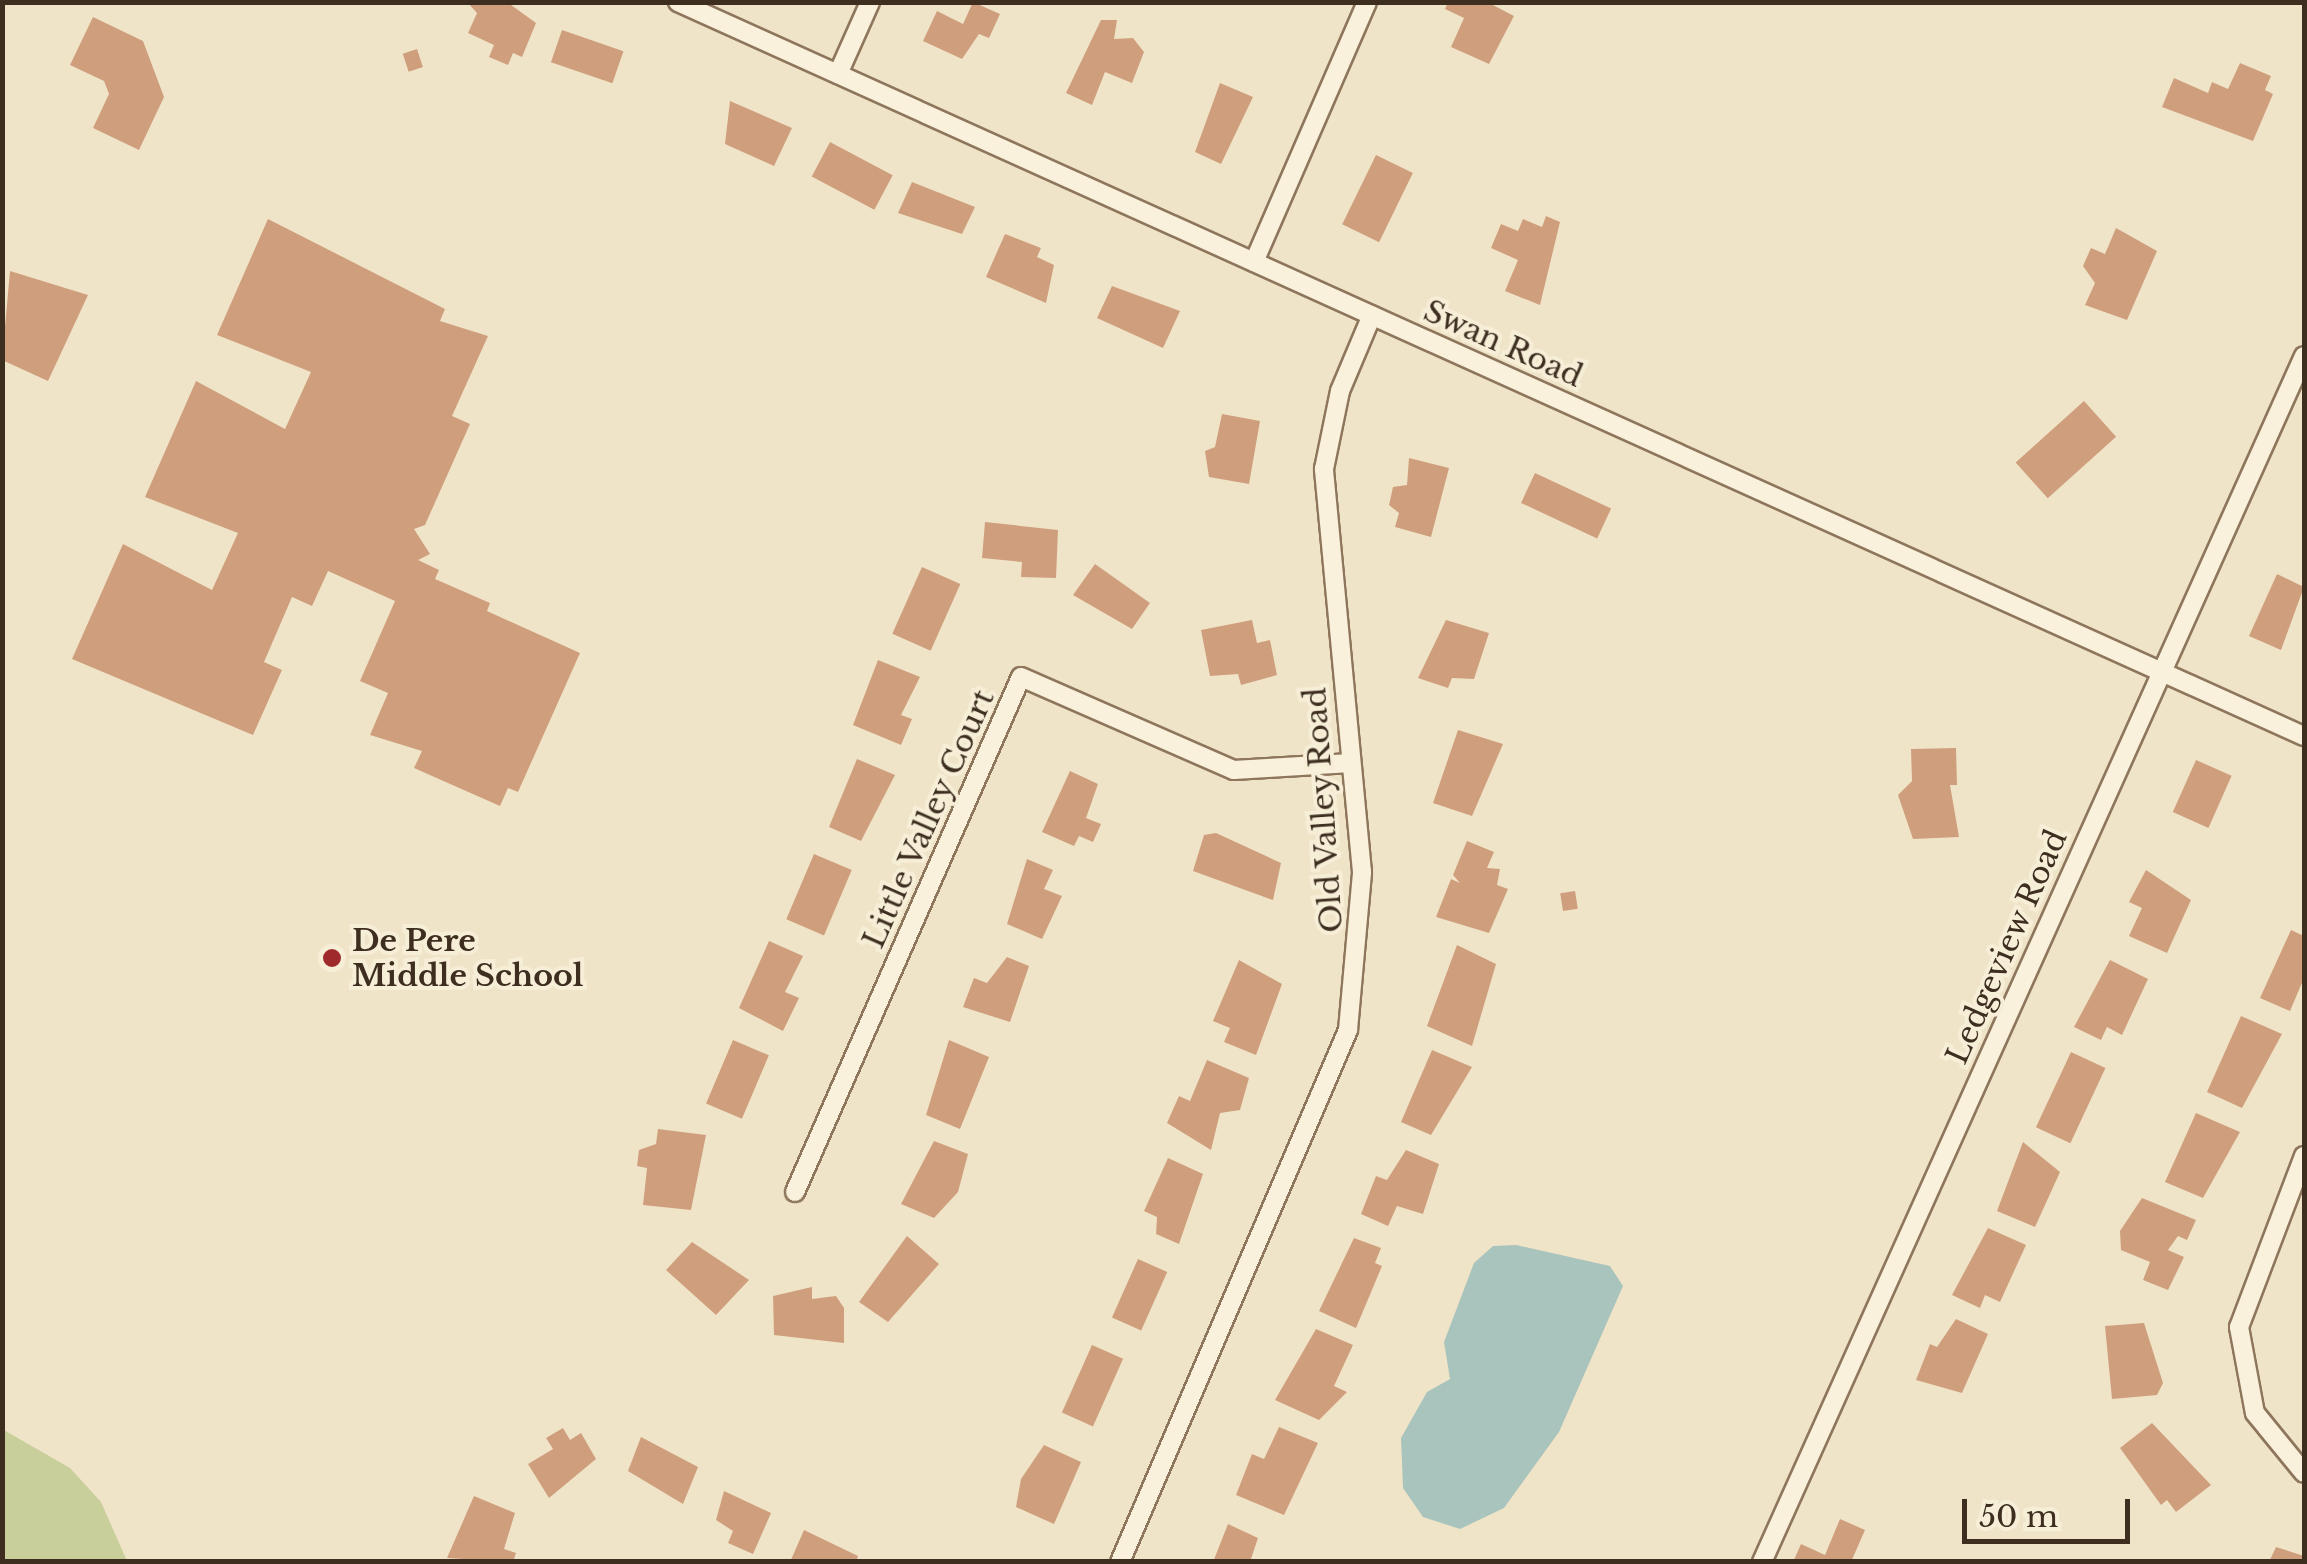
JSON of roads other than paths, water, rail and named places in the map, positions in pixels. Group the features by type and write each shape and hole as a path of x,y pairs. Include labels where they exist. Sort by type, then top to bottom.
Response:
{"street":[{"name":"Swan Road","path":"678,2 2304,736"},
{"path":"838,74 870,2"},
{"path":"1254,262 1368,2"},
{"name":"Old Valley Road","path":"1120,1562 1348,1030 1363,925 1324,470 1340,390 1372,315"},
{"name":"Ledgeview Road","path":"1762,1562 2304,356"},
{"name":"Little Valley Court","path":"795,1192 1021,678 1234,770 1351,763"},
{"path":"2304,1156 2238,1328 2254,1413 2304,1473"}],"water":[{"path":"1516,1245 1610,1266 1623,1286 1559,1432 1504,1508 1460,1529 1423,1517 1403,1488 1401,1438 1427,1392 1450,1379 1444,1342 1474,1263 1493,1246"}],"place":[{"name":"De Pere Middle School","path":"332,958"}]}
